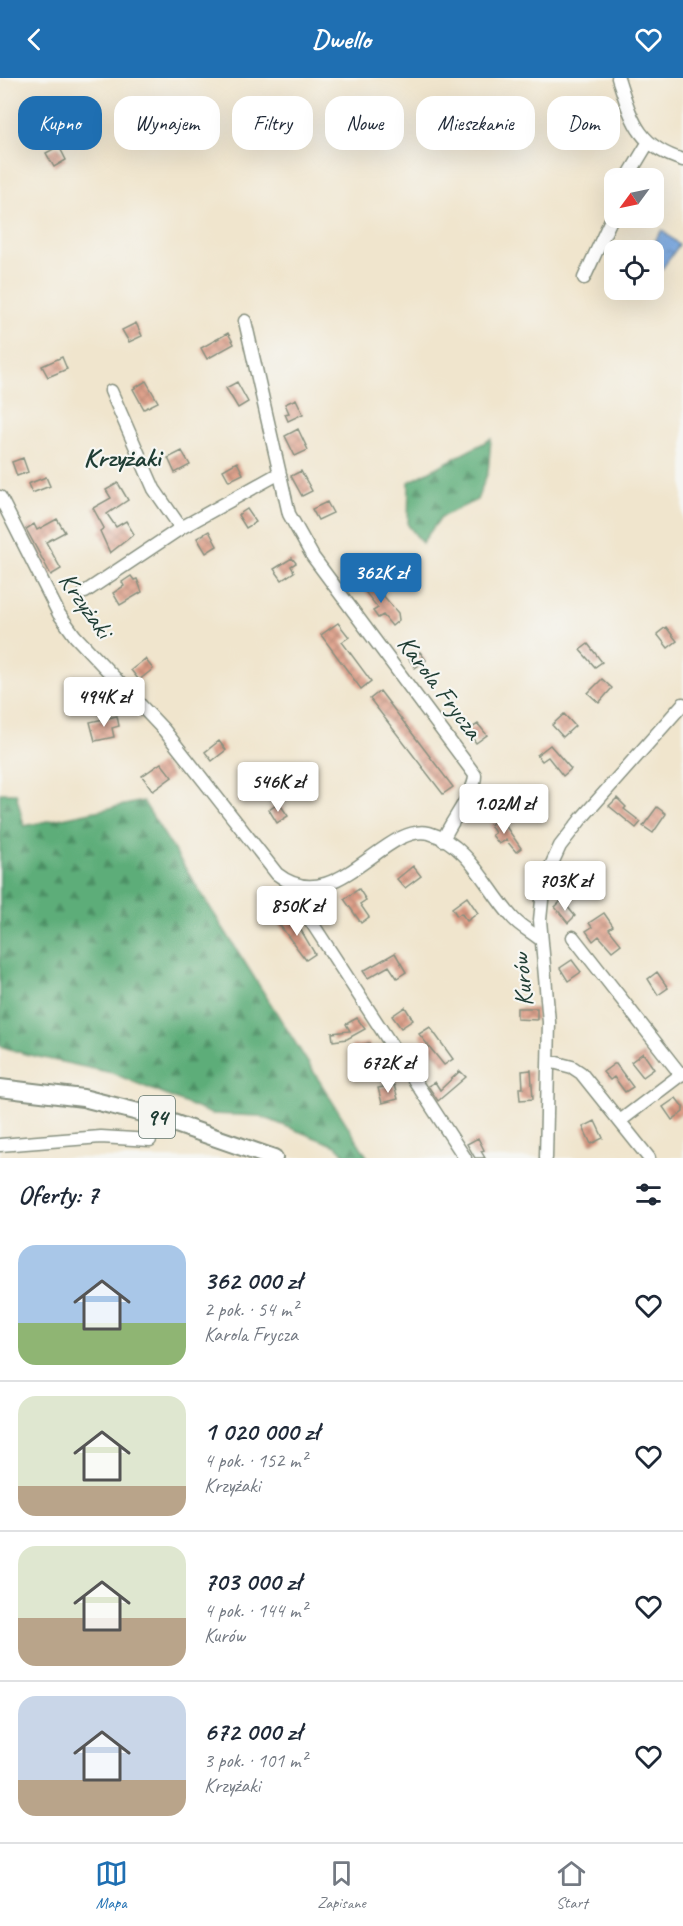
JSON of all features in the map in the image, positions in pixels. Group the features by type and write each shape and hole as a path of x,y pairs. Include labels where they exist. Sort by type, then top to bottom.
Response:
{"main road":[{"name":"94","path":"0,1089 83,1098 150,1115 274,1158"}],"street":[{"path":"618,78 633,120 648,143 663,154 683,160"},
{"path":"633,168 648,143"},
{"path":"584,278 607,228"},
{"name":"Karola Frycza","path":"245,321 272,437 278,474 289,514 314,557 475,774 473,786 451,821 443,840"},
{"path":"111,391 154,489 181,528"},
{"path":"85,592 181,528 278,474"},
{"name":"Krzyżaki","path":"0,497 54,605 75,636 164,730 277,874 298,886"},
{"name":"Kurów","path":"546,1158 549,1023 540,920 544,881 560,846 683,704"},
{"path":"465,1158 297,900 298,886 316,886 336,880 402,838 416,833 429,833 453,845 470,861 513,920 541,940"},
{"path":"525,927 540,920"},
{"path":"573,937 682,1074 620,1121"},
{"path":"549,1061 572,1067 581,1073 649,1158"},
{"path":"0,1145 100,1137 150,1140 150,1115"}],"green space":[{"path":"491,439 488,472 477,500 441,517 422,543 408,525 409,482"},
{"path":"0,793 16,793 24,826 143,801 368,1158 348,1158 336,1146 260,1116 211,1114 112,1073 25,1054 0,1046"}],"water":[{"path":"662,230 679,245 664,266 664,240 655,240"}],"building":[{"path":"52,150 61,150 66,160 54,167 46,153"},
{"path":"136,323 142,336 129,342 122,330"},
{"path":"228,333 234,344 207,359 201,348"},
{"path":"62,357 67,369 48,377 42,366"},
{"path":"146,381 158,402 144,409 133,389"},
{"path":"237,382 248,402 238,408 226,388"},
{"path":"296,399 303,414 288,421 285,414 289,413 285,404"},
{"path":"298,429 308,450 295,456 285,436"},
{"path":"182,451 190,465 175,473 168,458"},
{"path":"23,458 28,472 17,476 12,462"},
{"path":"237,462 243,474 229,481 223,470"},
{"path":"301,471 312,491 302,496 291,476"},
{"path":"46,477 50,486 32,493 28,484"},
{"path":"118,483 128,500 107,514 116,527 126,521 134,534 110,553 100,531 104,528 93,508 111,498 106,490"},
{"path":"327,502 333,513 318,520 312,509"},
{"path":"247,509 256,522 246,528 238,515"},
{"path":"57,519 65,532 46,542 61,569 51,575 26,529 34,524 37,530"},
{"path":"209,531 217,546 206,553 197,538"},
{"path":"292,558 296,563 291,566 294,572 282,580 274,569"},
{"path":"131,576 134,580 137,579 142,592 120,605 113,593 124,586 122,582"},
{"path":"371,581 398,613 399,620 392,626 383,615 378,618 373,611 378,608 362,588"},
{"path":"338,623 349,637 342,642 371,681 361,689 321,635"},
{"path":"666,627 677,641 668,648 657,634"},
{"path":"588,644 602,662 595,667 580,650"},
{"path":"412,651 415,655 420,652 426,660 415,668 406,655"},
{"path":"145,659 153,669 139,680 131,670"},
{"path":"602,679 612,688 599,703 588,693"},
{"path":"380,691 453,787 443,794 370,699"},
{"path":"564,714 575,726 563,737 552,725"},
{"path":"117,716 119,726 112,728 114,737 95,741 90,722"},
{"path":"478,724 487,735 476,743 467,731"},
{"path":"219,741 226,750 212,761 205,752"},
{"path":"550,745 571,769 563,776 548,757 542,761 537,755"},
{"path":"161,763 172,777 153,791 142,776"},
{"path":"617,798 626,807 624,809 641,822 636,828 609,806"},
{"path":"279,803 288,816 277,823 269,810"},
{"path":"657,807 666,814 653,833 643,826"},
{"path":"500,818 521,848 516,852 506,840 499,844 492,835 495,833 490,825"},
{"path":"413,866 421,876 405,888 397,879"},
{"path":"359,889 366,900 360,904 369,917 361,923 344,899"},
{"path":"467,897 478,913 467,921 461,913 457,916 452,908"},
{"path":"562,900 575,916 568,923 555,907"},
{"path":"604,913 613,926 609,929 621,944 612,951 599,936 593,941 586,931 592,927 589,923"},
{"path":"290,917 295,920 315,954 306,960 278,923"},
{"path":"395,953 406,972 397,978 389,966 368,978 363,971"},
{"path":"572,960 581,972 568,981 560,968"},
{"path":"657,972 668,988 658,995 648,979"},
{"path":"405,1007 413,1020 401,1028 392,1016"},
{"path":"517,1008 537,1008 537,1020 517,1019"},
{"path":"357,1018 365,1029 347,1039 333,1041 332,1033 350,1031 346,1024"},
{"path":"430,1027 453,1059 444,1065 419,1034"},
{"path":"369,1043 371,1054 353,1057 351,1046"},
{"path":"643,1053 654,1069 643,1077 631,1062"},
{"path":"614,1064 633,1087 625,1092 614,1077 610,1080 603,1072"},
{"path":"531,1070 533,1099 520,1100 519,1088 523,1088 522,1071"},
{"path":"460,1071 466,1077 438,1101 428,1086 435,1082 440,1090"},
{"path":"394,1085 398,1099 382,1103 378,1088"},
{"path":"676,1098 683,1107 683,1112 672,1120 663,1107"},
{"path":"595,1121 603,1138 591,1144 583,1127"},
{"path":"478,1138 485,1158 475,1158 467,1144"}],"district":[{"name":"Krzyżaki","path":"122,457"}]}
